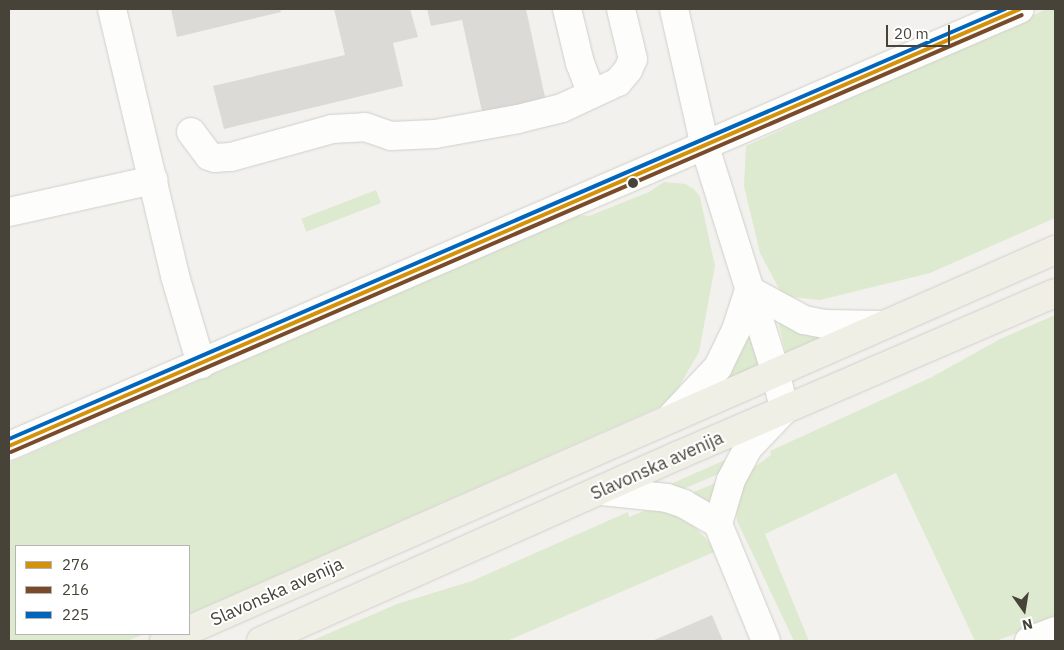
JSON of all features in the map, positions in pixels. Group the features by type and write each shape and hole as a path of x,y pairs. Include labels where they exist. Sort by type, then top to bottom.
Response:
{"main road":[{"name":"Slavonska avenija","path":"190,630 1055,250"},
{"name":"Slavonska avenija","path":"260,641 1055,293"},
{"path":"164,641 179,635"}],"street":[{"path":"112,9 154,180 175,276 200,364"},
{"path":"568,9 580,63 592,94"},
{"path":"191,132 209,156 223,158 332,129 365,127 391,136 435,134 536,115 562,108 618,82 632,59 621,9"},
{"path":"674,9 705,147 776,374 784,410 748,448 731,480 718,524"},
{"path":"9,446 705,147 1020,9"},
{"path":"9,212 154,180"},
{"name":"Slavonska avenija","path":"667,420 718,367 736,330 749,290 804,320 825,324 881,325"},
{"path":"602,491 667,498 684,504 718,524 766,641"},
{"path":"1029,641 1055,631"}],"green space":[{"path":"1047,9 1055,9 1055,218 930,273 820,300 783,296 760,253 744,186 746,146"},
{"path":"664,182 685,184 694,189 700,197 715,266 699,352 670,402 190,614 190,545 15,545 15,635 142,635 127,641 9,641 9,463 579,215 589,216 649,192"},
{"path":"376,190 381,203 306,232 301,219"},
{"path":"1055,315 1055,618 996,641 975,641 896,473 765,534 809,641 794,641 737,521 736,505 742,483 756,466 771,455 770,451 932,377 1000,339"},
{"path":"778,321 827,337 788,354 785,350"},
{"path":"744,333 750,334 760,370 725,381 724,376"},
{"path":"728,460 728,470 676,492 666,486"},
{"path":"723,480 713,504 684,496"},
{"path":"662,510 677,515 696,528 710,543 714,552 507,641 311,641 397,604 472,581 628,512 629,517 644,511"}],"building":[{"path":"171,9 280,9 281,12 177,37"},
{"path":"334,9 410,9 418,37 393,43 403,86 224,129 213,86 345,55"},
{"path":"427,9 526,9 546,102 483,116 462,20 431,26"},
{"path":"712,615 723,641 652,641"}],"transit line":[{"name":"225","path":"9,439 1005,9"},
{"name":"276","path":"9,446 1020,9"},
{"name":"216","path":"11,452 1022,15"}]}
